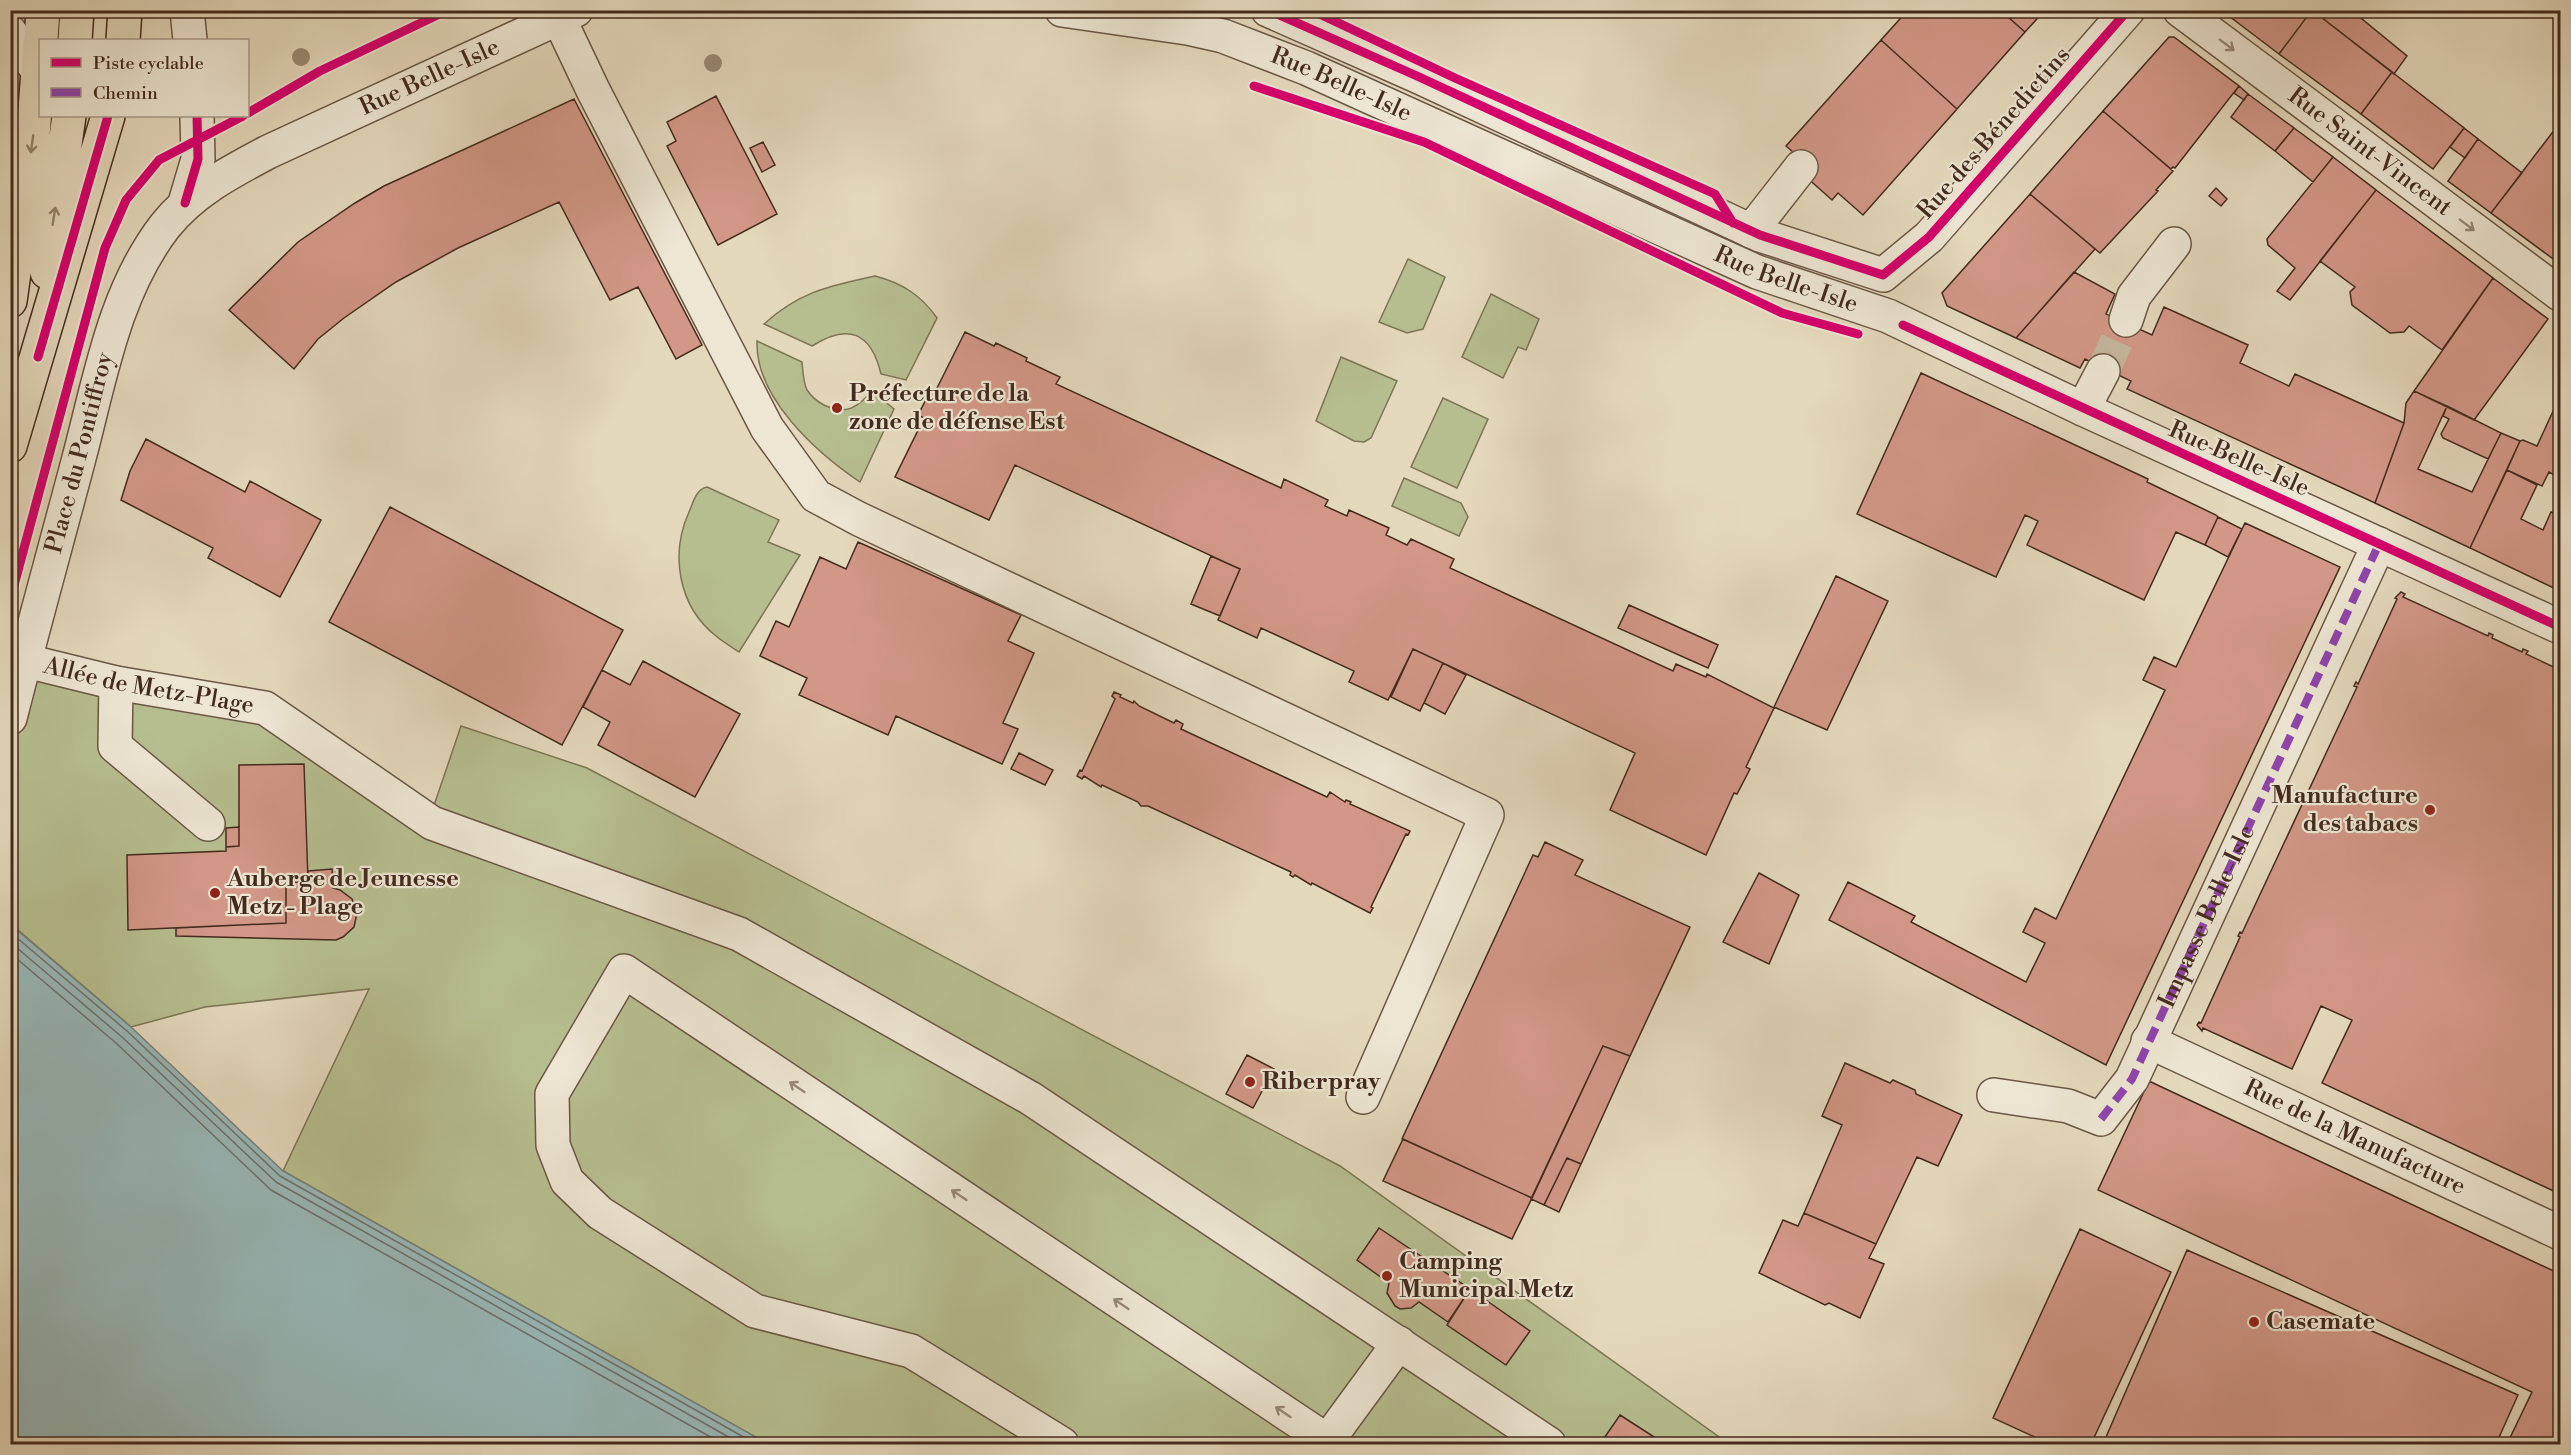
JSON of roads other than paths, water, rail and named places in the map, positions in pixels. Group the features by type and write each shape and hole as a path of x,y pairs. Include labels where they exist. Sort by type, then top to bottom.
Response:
{"main road":[{"path":"41,39 43,10"},
{"path":"75,39 76,10"},
{"path":"123,39 125,10"},
{"path":"10,301 33,136 39,64"},
{"path":"38,357 51,232 69,117"},
{"path":"10,446 108,117"}],"street":[{"path":"187,10 190,39"},
{"name":"Rue Belle-Isle","path":"1062,10 1187,19 1223,36 1306,68 1757,272 1888,316 2083,409 2560,627"},
{"name":"Rue Belle-Isle","path":"1268,10 1751,231 1882,274"},
{"name":"Rue des Bénedictins","path":"1882,274 1929,237 2128,10"},
{"name":"Rue Saint-Vincent","path":"2180,10 2560,294"},
{"path":"563,13 593,90 767,428 816,496 860,519 1487,815 1363,1097"},
{"name":"Rue Belle-Isle","path":"346,115 563,13"},
{"path":"10,32 39,51"},
{"name":"Place du Pontiffroy","path":"10,718 18,659 111,332 147,252 185,203 232,171 346,115"},
{"name":"Place du Pontiffroy","path":"185,203 198,159 197,117"},
{"path":"1751,231 1801,167"},
{"path":"2127,320 2134,296 2174,244"},
{"path":"2083,409 2103,371"},
{"name":"Impasse Belle-Isle","path":"1994,1095 2068,1107 2101,1119 2132,1079 2379,544"},
{"name":"Allée de Metz-Plage","path":"18,659 116,683 265,708 432,823 739,934 1030,1098 1550,1444"},
{"path":"116,683 115,746 208,824"},
{"path":"1062,1444 911,1351 755,1311 600,1213 567,1181 553,1145 552,1094 624,971 1328,1444 1399,1343"},
{"name":"Rue de la Manufacture","path":"2148,1041 2560,1233"}],"water":[{"path":"10,924 131,1027 283,1171 768,1444 11,1444"}],"tunnel":[{"path":"2103,371 2126,320"}],"place":[{"name":"Préfecture de la zone de défense Est","path":"837,408"},
{"name":"Manufacture des tabacs","path":"2430,810"},
{"name":"Auberge de Jeunesse Metz - Plage","path":"215,893"},
{"name":"Riberpray","path":"1250,1082"},
{"name":"Camping Municipal Metz","path":"1387,1276"},
{"name":"Casemate","path":"2254,1322"}]}
